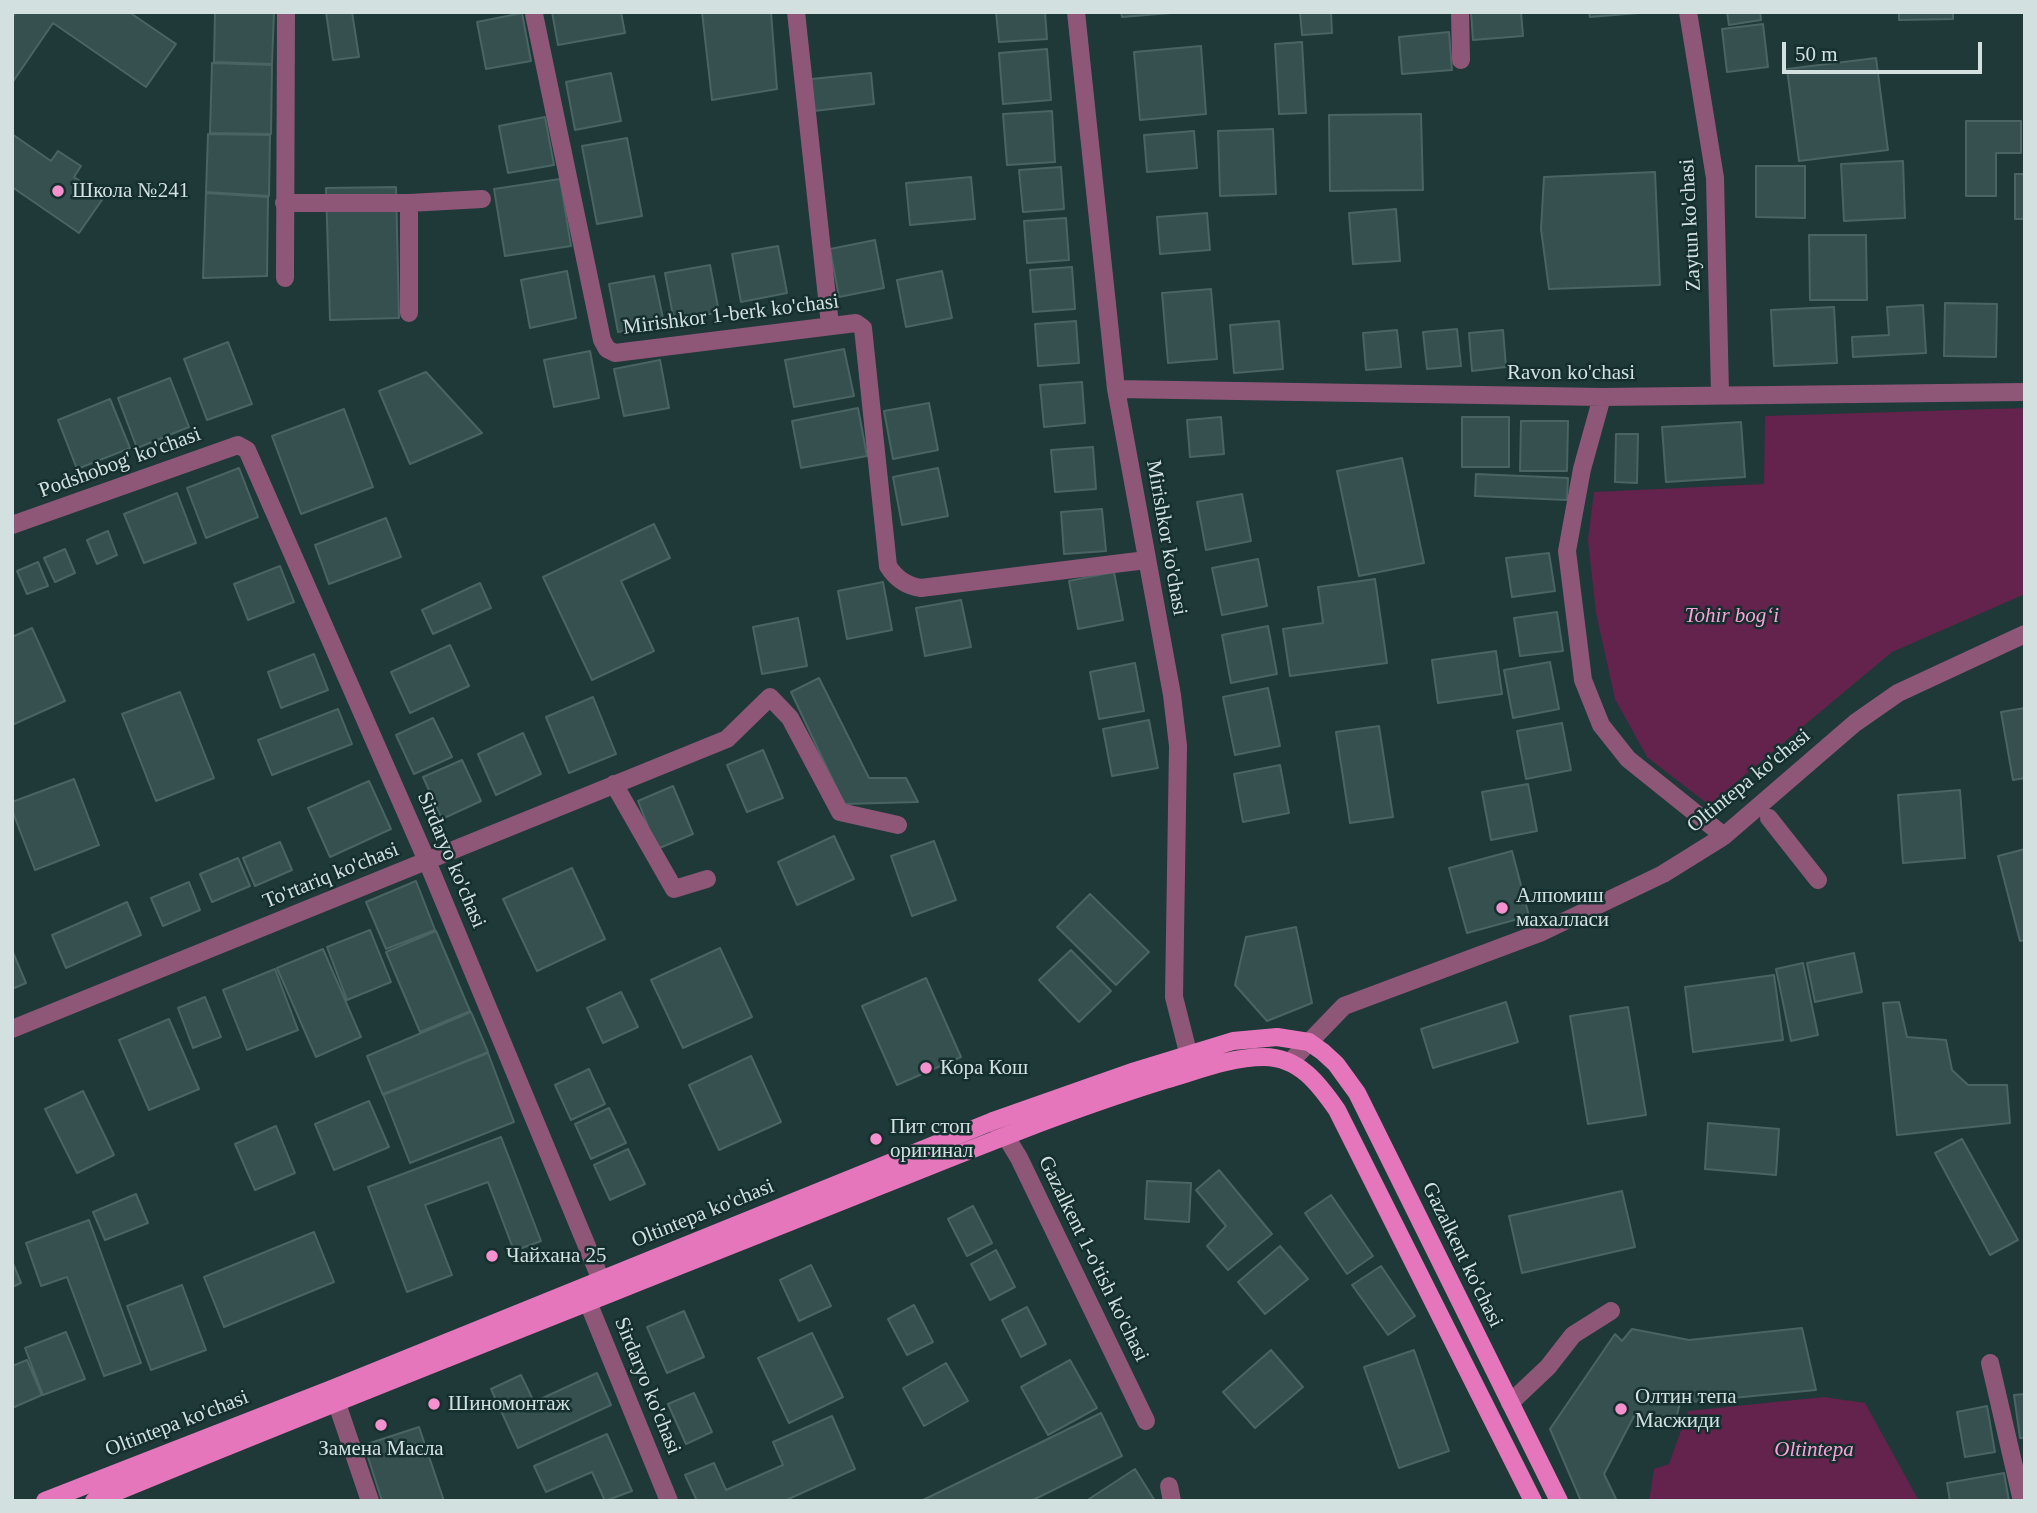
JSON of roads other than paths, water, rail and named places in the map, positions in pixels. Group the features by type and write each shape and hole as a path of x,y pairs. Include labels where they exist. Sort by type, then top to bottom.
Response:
{"main road":[{"name":"Oltintepa ko'chasi","path":"605,1288 1190,1063 1233,1041 1277,1037 1310,1042"},
{"name":"Gazalkent ko'chasi","path":"1310,1042 1336,1064 1357,1094 1556,1496"},
{"name":"Oltintepa ko'chasi","path":"45,1501 112,1474 334,1396 586,1296 993,1121 1190,1063 1265,1057 1290,1062"},
{"path":"1290,1062 1314,1080 1337,1110 1534,1501 1556,1496"},
{"name":"Oltintepa ko'chasi","path":"94,1501 120,1496 334,1396"}],"street":[{"path":"285,278 286,12"},
{"path":"796,12 830,326"},
{"name":"Mirishkor ko'chasi","path":"1076,12 1116,389 1172,695 1178,746 1174,997 1190,1063"},
{"path":"1460,12 1461,60"},
{"name":"Zaytun ko'chasi","path":"1688,12 1715,178 1720,394"},
{"name":"Mirishkor 1-berk ko'chasi","path":"534,14 602,340 607,349 615,353 856,323 863,328 888,566 893,574 911,586 921,588 1146,560"},
{"path":"284,203 482,200"},
{"path":"409,203 409,313"},
{"name":"Ravon ko'chasi","path":"1116,389 1602,397 2025,392"},
{"path":"1602,397 1582,469 1567,551 1583,680 1601,725 1628,759 1724,836"},
{"name":"Podshobog' ko'chasi","path":"12,525 238,445 243,446"},
{"name":"Sirdaryo ko'chasi","path":"243,446 427,861 605,1288"},
{"name":"Oltintepa ko'chasi","path":"1290,1062 1344,1006 1542,932 1664,874 1724,836 1855,723 1898,693 2025,634"},
{"name":"To'rtariq ko'chasi","path":"12,1029 727,739 770,697 790,718 840,812 898,825"},
{"path":"614,784 674,889 708,879"},
{"path":"1769,818 1818,880"},
{"name":"Gazalkent 1-o'tish ko'chasi","path":"993,1121 1019,1158 1146,1421"},
{"name":"Sirdaryo ko'chasi","path":"586,1296 669,1501"},
{"path":"1510,1403 1548,1367 1573,1335 1611,1311"},
{"path":"1990,1363 2022,1501"},
{"path":"334,1396 370,1501"},
{"path":"112,1474 120,1496"}],"place":[{"name":"Школа №241","path":"58,191"},
{"name":"Алпомиш махалласи","path":"1502,908"},
{"name":"Кора Кош","path":"926,1068"},
{"name":"Пит стоп оригинал","path":"876,1139"},
{"name":"Чайхана 25","path":"492,1256"},
{"name":"Шиномонтаж","path":"434,1404"},
{"name":"Олтин тепа Масжиди","path":"1621,1409"},
{"name":"Замена Маслa","path":"381,1425"}],"park label":[{"name":"Tohir bog‘i","path":"1732,616"},
{"name":"Oltintepa","path":"1814,1450"}]}
